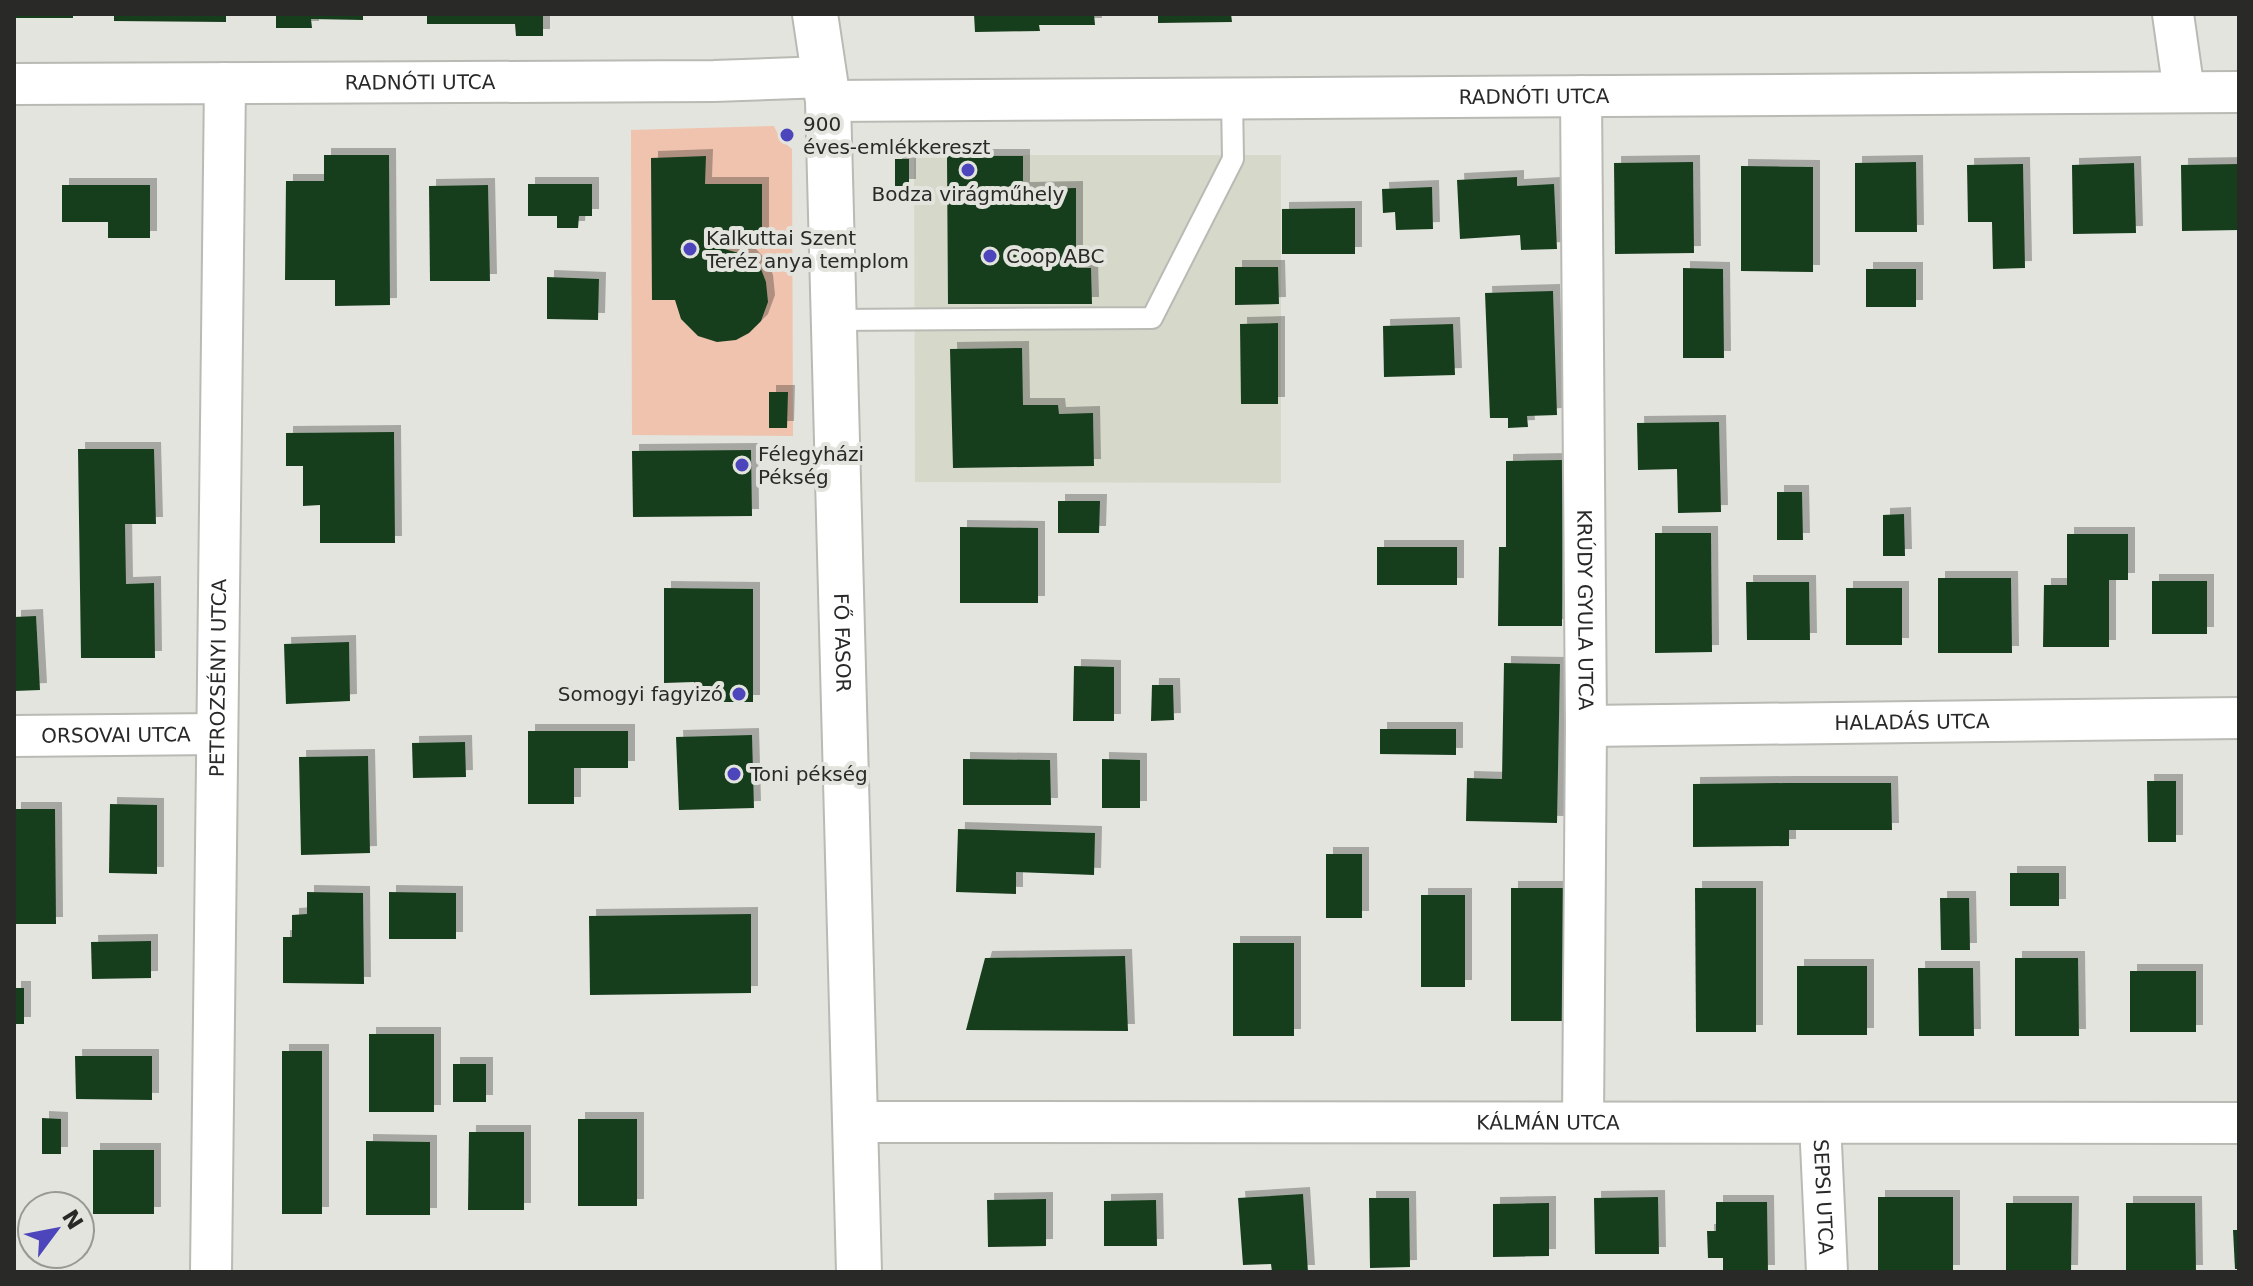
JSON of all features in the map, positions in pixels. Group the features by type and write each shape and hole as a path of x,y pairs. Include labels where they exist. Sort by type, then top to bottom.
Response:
{"street":[{"name":"FŐ FASOR","path":"815,14 826,89 859,1272"},
{"path":"2173,14 2184,92"},
{"name":"RADNÓTI UTCA","path":"14,84 714,81 826,89 1232,98 2239,92"},
{"name":"PETROZSÉNYI UTCA","path":"211,1272 225,83"},
{"name":"KRÚDY GYULA UTCA","path":"1581,96 1586,726 1583,1122"},
{"name":"HALADÁS UTCA","path":"1586,726 2239,718"},
{"name":"ORSOVAI UTCA","path":"14,736 217,734"},
{"name":"KÁLMÁN UTCA","path":"856,1122 2239,1123"},
{"name":"SEPSI UTCA","path":"1820,1123 1827,1272"}],"lane":[{"path":"834,320 1152,318 1233,159 1232,98"}],"shaded area":[{"path":"774,126 780,139 792,149 793,436 632,435 631,130"},
{"path":"914,155 1281,155 1281,483 915,482"}],"building":[{"path":"14,14 73,14 73,18 14,18"},
{"path":"114,14 226,14 226,22 114,21"},
{"path":"276,14 363,14 363,20 311,19 312,28 276,28"},
{"path":"427,14 543,14 543,36 516,36 515,24 427,24"},
{"path":"974,14 1094,14 1095,25 1039,25 1040,31 975,32"},
{"path":"1158,14 1231,14 1232,22 1158,23"},
{"path":"324,155 389,155 390,305 335,306 335,280 285,280 286,181 324,181"},
{"name":"Kalkuttai Szent Teréz anya templom","path":"706,156 705,184 762,184 762,235 720,235 721,248 749,256 761,269 766,282 768,302 761,321 736,340 717,342 698,336 681,319 675,300 652,300 651,158"},
{"path":"947,156 1023,156 1023,189 1076,188 1076,268 1091,268 1092,304 948,304"},
{"path":"895,159 909,159 909,186 895,186"},
{"path":"1693,162 1694,253 1615,254 1614,163"},
{"path":"1916,162 1917,232 1855,232 1855,163"},
{"path":"2134,163 2136,233 2073,234 2072,165"},
{"path":"2023,164 2025,268 1993,269 1992,222 1968,222 1967,165"},
{"path":"2239,164 2239,230 2182,231 2181,165"},
{"path":"1741,166 1813,167 1813,272 1741,271"},
{"path":"1517,177 1517,186 1554,184 1557,249 1521,250 1520,235 1460,239 1457,180"},
{"path":"528,184 592,184 592,216 579,216 578,228 557,228 557,216 528,216"},
{"path":"62,185 150,185 150,238 108,238 108,222 62,222"},
{"path":"488,185 490,281 430,281 429,186"},
{"path":"1432,187 1433,229 1396,230 1395,212 1383,213 1382,189"},
{"path":"1355,208 1355,254 1282,254 1282,209"},
{"path":"1235,267 1278,267 1279,304 1235,305"},
{"path":"1683,268 1723,269 1724,358 1683,358"},
{"path":"1866,269 1916,269 1916,307 1866,307"},
{"path":"547,277 599,279 598,320 547,319"},
{"path":"1553,291 1557,415 1527,416 1528,427 1508,428 1508,418 1490,418 1485,293"},
{"path":"1278,323 1278,404 1241,404 1240,324"},
{"path":"1453,324 1455,375 1384,377 1383,326"},
{"path":"1022,348 1023,405 1058,405 1059,414 1093,413 1094,466 953,468 950,349"},
{"path":"769,392 788,392 787,428 769,428"},
{"path":"1719,422 1721,512 1678,513 1677,469 1638,470 1637,423"},
{"path":"394,432 395,543 320,543 320,505 303,506 303,466 286,466 286,433"},
{"path":"78,449 154,449 156,524 125,524 126,584 154,583 155,658 81,658"},
{"path":"751,450 752,516 633,517 632,451"},
{"path":"1563,460 1562,626 1498,626 1499,547 1506,547 1506,461"},
{"path":"1777,492 1802,492 1803,540 1777,540"},
{"path":"1058,501 1100,501 1099,533 1058,533"},
{"path":"1904,514 1905,556 1883,556 1883,515"},
{"path":"960,527 1038,528 1038,603 960,603"},
{"path":"1655,533 1711,533 1712,652 1655,653"},
{"path":"2067,534 2128,534 2128,580 2109,580 2109,647 2043,647 2044,585 2067,585"},
{"path":"1377,547 1457,547 1457,585 1377,585"},
{"path":"1938,578 2011,578 2012,653 1938,653"},
{"path":"2152,581 2207,581 2207,634 2152,634"},
{"path":"1746,582 1809,582 1810,640 1747,640"},
{"path":"664,588 753,589 753,702 694,702 694,682 664,683"},
{"path":"1846,588 1902,588 1902,645 1846,645"},
{"path":"36,616 40,690 14,691 14,617"},
{"path":"349,642 350,701 286,704 284,644"},
{"path":"1504,663 1560,664 1557,823 1466,821 1467,778 1502,779"},
{"path":"1074,666 1114,667 1114,721 1073,721"},
{"path":"1152,685 1173,685 1174,720 1151,721"},
{"path":"1380,729 1456,729 1456,755 1380,754"},
{"path":"528,731 628,731 628,768 574,768 574,804 528,804"},
{"path":"752,735 754,808 679,810 676,737"},
{"path":"465,742 466,777 413,778 412,743"},
{"path":"368,756 370,853 301,855 299,757"},
{"path":"963,759 1050,760 1051,805 963,805"},
{"path":"1102,759 1140,760 1140,808 1102,808"},
{"path":"2147,781 2176,781 2176,842 2148,842"},
{"path":"1891,783 1892,830 1789,830 1789,846 1693,847 1693,784"},
{"path":"110,804 157,805 157,874 109,873"},
{"path":"14,809 55,809 56,924 14,924"},
{"path":"958,829 1095,833 1094,875 1016,872 1016,894 956,892"},
{"path":"1326,854 1362,854 1362,918 1326,918"},
{"path":"2010,873 2059,873 2059,906 2010,906"},
{"path":"1511,888 1564,888 1564,1021 1511,1021"},
{"path":"1695,888 1756,888 1756,1032 1696,1032"},
{"path":"307,892 363,893 364,984 283,983 283,937 292,937 292,915 307,914"},
{"path":"389,892 456,893 456,939 389,939"},
{"path":"1421,895 1465,895 1465,987 1421,987"},
{"path":"1940,898 1969,898 1970,950 1941,950"},
{"path":"751,914 751,993 590,995 589,916"},
{"path":"151,941 151,978 92,979 91,942"},
{"path":"1233,943 1294,943 1294,1036 1233,1036"},
{"path":"1125,956 1128,1031 966,1030 985,958"},
{"path":"2015,958 2078,958 2079,1036 2015,1036"},
{"path":"1797,966 1867,966 1867,1035 1797,1035"},
{"path":"1918,968 1973,968 1974,1036 1919,1036"},
{"path":"2130,971 2196,971 2196,1032 2130,1032"},
{"path":"14,988 24,988 24,1024 14,1024"},
{"path":"369,1034 434,1034 434,1112 369,1112"},
{"path":"282,1051 322,1051 322,1214 282,1214"},
{"path":"75,1056 152,1056 152,1100 76,1099"},
{"path":"453,1064 486,1064 486,1102 453,1102"},
{"path":"42,1118 61,1119 61,1154 42,1154"},
{"path":"578,1119 637,1119 637,1206 578,1206"},
{"path":"469,1132 524,1132 524,1210 468,1210"},
{"path":"366,1141 430,1142 430,1215 366,1215"},
{"path":"93,1150 154,1150 154,1214 96,1214 96,1190 93,1190"},
{"path":"1303,1194 1308,1272 1272,1272 1271,1264 1243,1265 1238,1198"},
{"path":"1658,1197 1659,1254 1595,1254 1594,1198"},
{"path":"1878,1197 1953,1197 1953,1272 1878,1272"},
{"path":"1369,1198 1409,1198 1410,1267 1370,1268"},
{"path":"1046,1199 1046,1246 988,1247 987,1200"},
{"path":"1156,1200 1157,1246 1104,1246 1104,1201"},
{"path":"1716,1202 1767,1202 1768,1272 1723,1272 1723,1258 1708,1258 1707,1231 1716,1231"},
{"path":"1549,1203 1549,1256 1493,1257 1493,1204"},
{"path":"2006,1203 2072,1203 2071,1272 2006,1272"},
{"path":"2126,1203 2195,1203 2196,1272 2126,1272"},
{"path":"2233,1230 2239,1230 2239,1269 2235,1269"}],"place":[{"name":"900 éves-emlékkereszt","path":"787,135"},
{"name":"Bodza virágműhely","path":"968,170"},
{"name":"Kalkuttai Szent Teréz anya templom","path":"690,249"},
{"name":"Coop ABC","path":"990,256"},
{"name":"Félegyházi Pékség","path":"742,465"},
{"name":"Somogyi fagyizó","path":"739,694"},
{"name":"Toni pékség","path":"734,774"}]}
